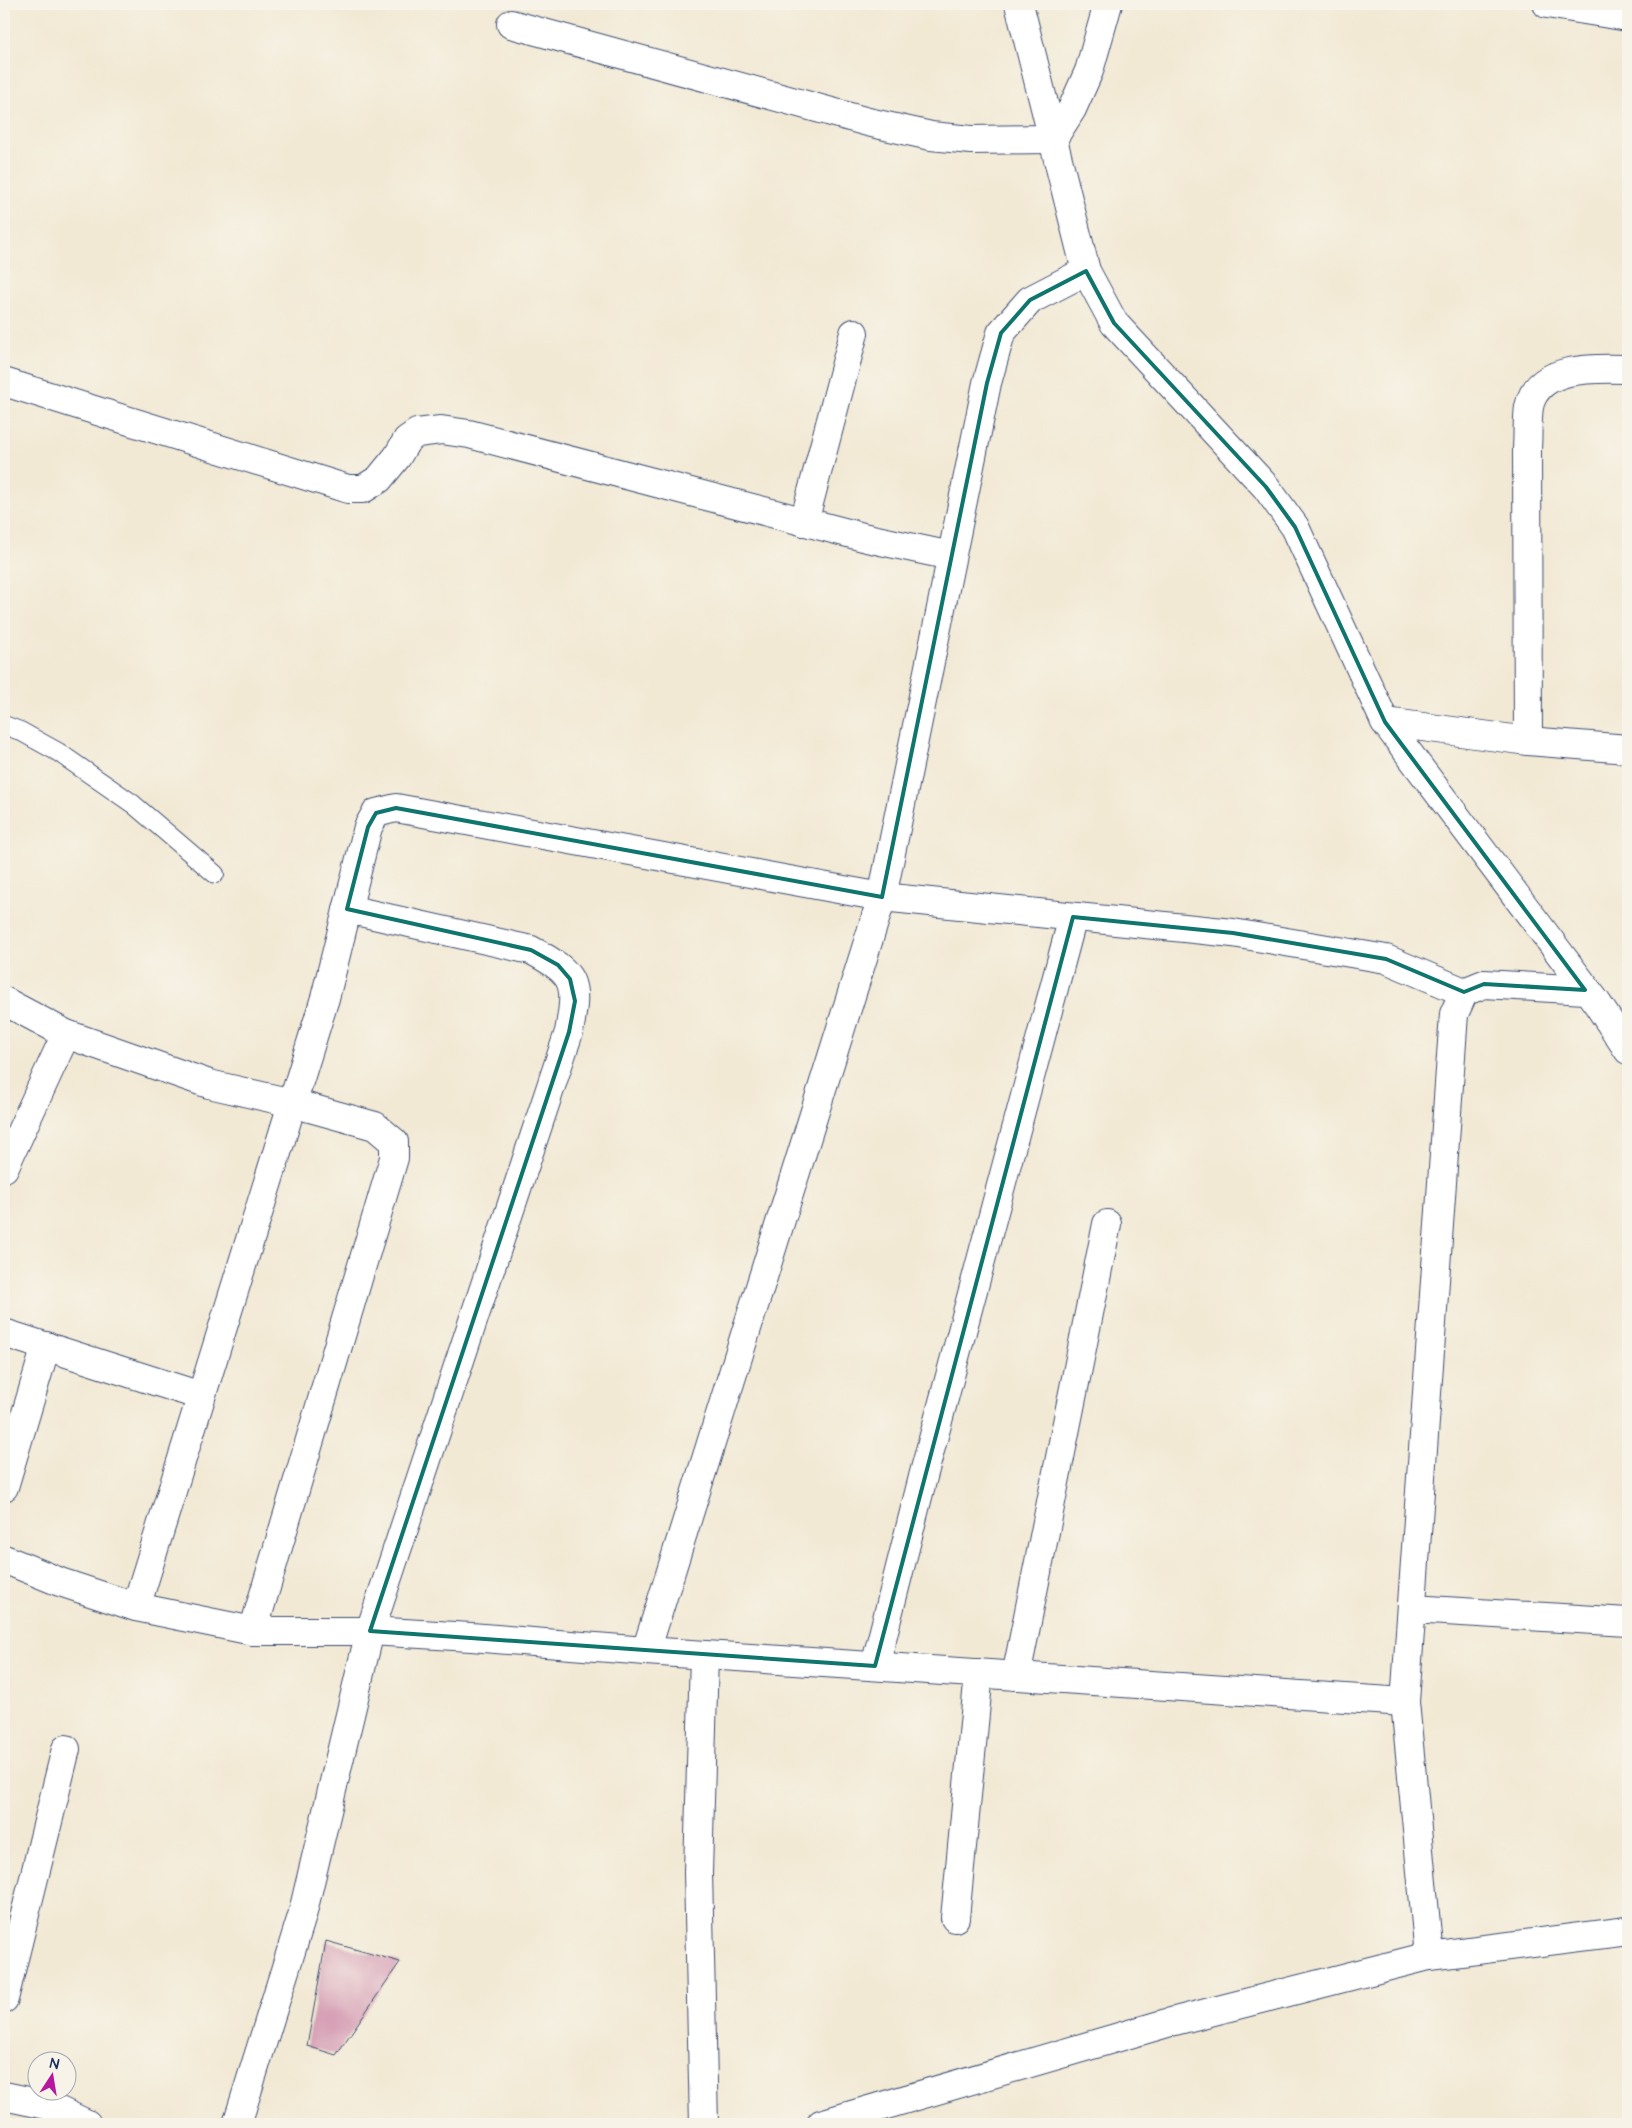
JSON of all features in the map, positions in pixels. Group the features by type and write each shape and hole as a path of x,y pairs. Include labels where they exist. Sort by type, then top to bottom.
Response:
{"street":[{"path":"1019,4 1086,271 1114,323 1266,487 1295,527 1386,722 1499,871 1628,1050"},
{"path":"1053,139 1072,109 1089,71 1108,4"},
{"path":"1547,4 1628,17"},
{"path":"511,24 868,122 931,136 971,140 1053,139"},
{"path":"646,1651 882,897 987,383 1001,333 1030,300 1086,271"},
{"path":"804,522 854,333"},
{"path":"1528,741 1527,449 1529,405 1541,385 1568,370 1628,369"},
{"path":"4,382 348,489 363,489 379,479 397,457 407,440 417,434 441,430 469,434 867,538 951,556"},
{"path":"1386,722 1528,741 1628,749"},
{"path":"136,1607 325,998 368,827 376,813 396,808 882,897 1233,934 1386,959 1464,992"},
{"path":"237,2124 302,1916 370,1631 569,1032 575,1001 570,979 558,965 531,950 347,909"},
{"path":"875,1666 924,1473 1073,917"},
{"path":"1429,1956 1405,1702 1454,1014 1464,992 1484,984 1586,990"},
{"path":"4,1001 66,1034 209,1084 292,1103 375,1126 394,1142 394,1158 253,1631"},
{"path":"4,1168 66,1034"},
{"path":"1016,1676 1107,1224"},
{"path":"4,1333 201,1396"},
{"path":"4,1487 46,1346"},
{"path":"4,1559 60,1582 136,1607 253,1631 370,1631 471,1637 646,1651 1405,1702"},
{"path":"1412,1609 1628,1622"},
{"path":"704,1655 698,1873 704,2124"},
{"path":"955,1918 979,1673"},
{"path":"4,1999 66,1749"},
{"path":"821,2124 1167,2023 1429,1956 1628,1931"},
{"path":"4,2096 47,2105 88,2124"}],"lane":[{"path":"4,725 20,731 58,752 133,804 216,874"}],"highlighted area":[{"path":"1086,271 1114,323 1266,487 1295,527 1385,722 1585,990 1484,984 1464,992 1386,959 1233,933 1073,917 875,1666 370,1631 569,1032 575,1001 570,979 558,965 531,950 347,909 368,827 376,813 396,808 882,897 987,383 1001,333 1030,300"}],"building":[{"path":"326,1941 400,1962 336,2055 307,2046"}]}
